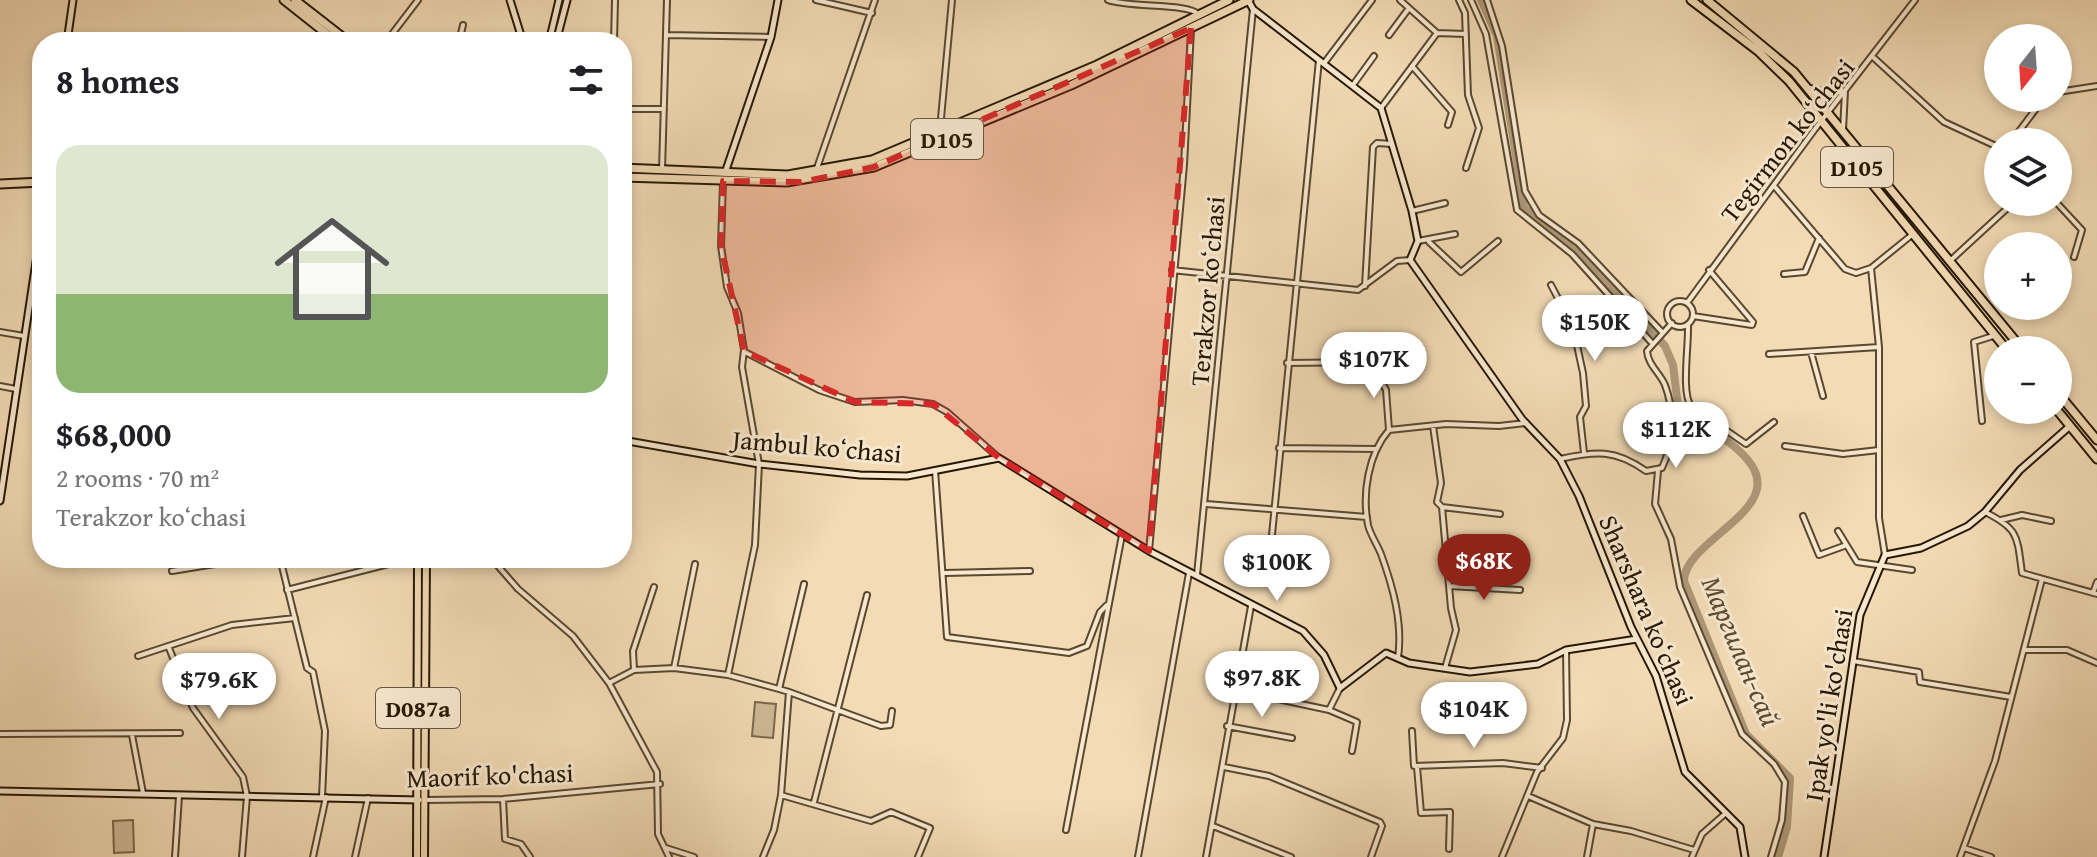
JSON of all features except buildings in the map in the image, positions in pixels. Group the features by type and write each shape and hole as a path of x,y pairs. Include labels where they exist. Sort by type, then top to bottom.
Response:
{"highway":[{"path":"284,0 324,32"},
{"path":"295,0 336,32"},
{"name":"D105","path":"632,168 801,182 860,171 939,143 1229,0"},
{"name":"D105","path":"632,177 724,177 816,172 872,160 1030,98 1248,0"},
{"name":"D105","path":"1691,0 1771,63 1996,336"},
{"name":"D105","path":"1707,0 1763,43 1807,88 2012,336"},
{"path":"0,184 32,182"},
{"path":"2072,410 2097,440"},
{"path":"2078,417 2070,426 2097,459"}],"main road":[{"name":"D087a","path":"418,568 424,857"},
{"name":"D087a","path":"417,857 426,568"}],"street":[{"path":"68,32 73,0"},
{"path":"394,32 418,0"},
{"path":"510,0 520,32"},
{"path":"551,32 559,0"},
{"path":"559,32 567,0"},
{"path":"614,32 615,0"},
{"path":"662,170 667,0"},
{"path":"728,675 755,545 759,464 742,367 744,351 721,246 724,177 771,37 778,0"},
{"path":"816,0 872,13"},
{"path":"816,172 875,0"},
{"path":"940,133 952,0"},
{"path":"1108,0 1137,7 1190,7 1198,14"},
{"path":"1172,270 1358,290 1397,261 1410,260 1418,241 1381,108 1253,9 1248,0"},
{"path":"1269,565 1295,284 1322,60 1372,0"},
{"path":"1400,0 1437,33 1466,34"},
{"path":"1459,0 1465,13 1468,95 1479,128 1466,168"},
{"path":"1471,0 1486,34 1517,210 1572,254 1651,342"},
{"path":"1487,0 1502,46 1525,191 1539,215 1578,243 1662,332"},
{"name":"Tegirmon koʻchasi","path":"1687,303 1915,0"},
{"path":"1389,35 1409,8"},
{"name":"Terakzor koʻchasi","path":"1196,577 1206,504 1253,9"},
{"path":"461,32 463,25"},
{"name":"Terakzor koʻchasi","path":"1149,551 1172,270 1184,165 1191,28"},
{"path":"1381,108 1437,33"},
{"path":"666,35 771,37"},
{"path":"1353,85 1374,56"},
{"path":"1874,58 1944,122 1984,141"},
{"path":"1412,66 1452,112 1448,125"},
{"path":"2072,90 2097,86"},
{"path":"1807,88 1832,93 1845,91 1843,131"},
{"path":"632,109 664,109"},
{"path":"1365,286 1363,278 1373,147 1377,143 1392,144"},
{"path":"1775,187 1848,272 1871,268 1913,234"},
{"path":"1412,211 1445,203"},
{"path":"1950,261 1999,216"},
{"path":"2069,216 2082,230 2074,257"},
{"path":"1418,241 1429,242 1455,234"},
{"path":"1784,274 1805,272 1819,238"},
{"path":"1429,242 1461,272 1498,241"},
{"name":"Sharshara koʻchasi","path":"1410,260 1526,423 1560,459 1637,639 1656,676 1685,772 1742,830 1745,857"},
{"path":"1871,268 1879,347 1879,518 1885,555 1921,548 1945,538 1985,512 2013,477 2070,426"},
{"path":"1693,316 1752,325 1753,322 1709,270"},
{"path":"0,501 32,285"},
{"path":"1551,285 1573,327 1583,373 1586,406 1580,417 1584,453"},
{"path":"1672,323 1668,315 1670,307 1679,301 1687,303 1693,316"},
{"path":"1693,316 1688,324 1690,354 1686,397 1691,406 1746,444 1774,422"},
{"path":"1688,324 1672,323 1651,342 1647,357 1664,383 1672,421 1666,460 1658,471 1653,496 1671,539 1680,587 1742,734 1774,764 1785,782 1782,820 1771,857"},
{"path":"0,332 24,336"},
{"path":"1982,421 1974,342 1984,337"},
{"path":"1769,354 1879,347"},
{"path":"744,351 819,390 855,402 903,400 933,404 947,412 999,458 1122,535 1313,640 1340,688"},
{"path":"1810,352 1823,396"},
{"path":"1287,363 1371,362 1386,390 1389,430 1377,449 1368,473 1368,517 1392,586 1400,633 1398,658"},
{"path":"0,386 16,389"},
{"path":"1389,430 1526,423"},
{"path":"1433,426 1441,483 1437,502 1442,507 1500,514"},
{"name":"Jambul koʻchasi","path":"632,442 759,464 860,475 907,476 999,458"},
{"path":"0,446 8,447"},
{"path":"1785,446 1809,447 1828,453 1879,450"},
{"path":"1279,448 1377,449"},
{"path":"1560,459 1606,451 1636,462 1643,469 1658,471"},
{"path":"935,470 947,637 1069,653 1087,646 1100,612 1107,605"},
{"path":"1206,504 1368,517"},
{"path":"1442,507 1456,630 1445,669"},
{"path":"1985,512 2015,532 2022,573 2095,594 2097,582"},
{"path":"2001,520 2022,515 2051,521"},
{"path":"1803,516 1819,555 1844,546"},
{"path":"1838,531 1844,546 1857,562 1912,570"},
{"path":"1066,830 1122,535"},
{"name":"Ipak yo'li ko'chasi","path":"1824,857 1860,615 1885,555"},
{"path":"674,668 695,564"},
{"path":"172,571 190,568"},
{"path":"282,568 307,668 313,672 325,731 324,797 313,857"},
{"path":"287,590 373,568"},
{"path":"497,568 573,636 609,683 652,760 660,784 658,834 669,857"},
{"path":"944,573 1030,571"},
{"path":"1138,857 1189,573"},
{"path":"1960,857 1995,761 2042,579"},
{"path":"779,689 804,584"},
{"path":"1450,586 1520,590"},
{"path":"634,670 633,651 654,587"},
{"path":"814,802 867,595"},
{"path":"1206,857 1224,767 1227,726 1251,606"},
{"path":"138,656 169,648 199,633 232,625 295,618"},
{"path":"1329,710 1340,688 1382,655 1389,653 1398,658 1470,672 1538,664 1566,650 1637,639"},
{"path":"169,648 193,708 238,766 247,796 242,857"},
{"path":"1502,857 1542,768 1563,738 1567,720 1566,650"},
{"path":"2024,650 2067,650 2097,663"},
{"path":"1851,661 1919,672 1920,682 2011,697"},
{"path":"609,683 634,670 674,668 728,675 789,692 886,726 891,722 892,711"},
{"path":"1235,690 1329,710 1357,722 1352,751"},
{"path":"763,857 774,830 781,795 789,692"},
{"path":"1227,726 1292,738"},
{"path":"1412,731 1412,764 1417,767 1503,763 1542,768"},
{"path":"0,734 180,733"},
{"path":"132,735 143,793"},
{"path":"1224,767 1269,776 1380,822 1382,826 1371,857"},
{"path":"1417,767 1421,813 1450,812 1449,849"},
{"name":"Maorif ko'chasi","path":"0,791 421,800 503,799 660,784"},
{"path":"175,857 179,794"},
{"path":"781,795 814,802 871,821 891,812 930,828 918,857"},
{"path":"1528,796 1586,818 1593,824 1631,831 1694,850"},
{"path":"355,857 368,798"},
{"path":"503,799 505,839 521,844 530,857"},
{"path":"1692,857 1702,834 1726,813"},
{"path":"1587,857 1593,824"},
{"path":"1213,826 1291,857"},
{"path":"665,847 694,857"},
{"path":"1964,848 1991,857"}],"highlighted area":[{"path":"1191,28 1149,551 999,458 933,404 855,402 744,351 721,246 723,181 801,182 874,167"}],"shaded area":[{"path":"755,702 776,704 773,738 752,736"},
{"path":"133,820 134,852 114,853 113,821"}],"waterway":[{"name":"Маргилан-сай","path":"1481,0 1497,36 1524,207 1536,220 1572,245 1665,346 1673,365 1678,406 1739,451 1757,477 1756,493 1746,508 1700,551 1689,566 1684,581 1746,734 1790,778 1787,827 1778,857"}]}
